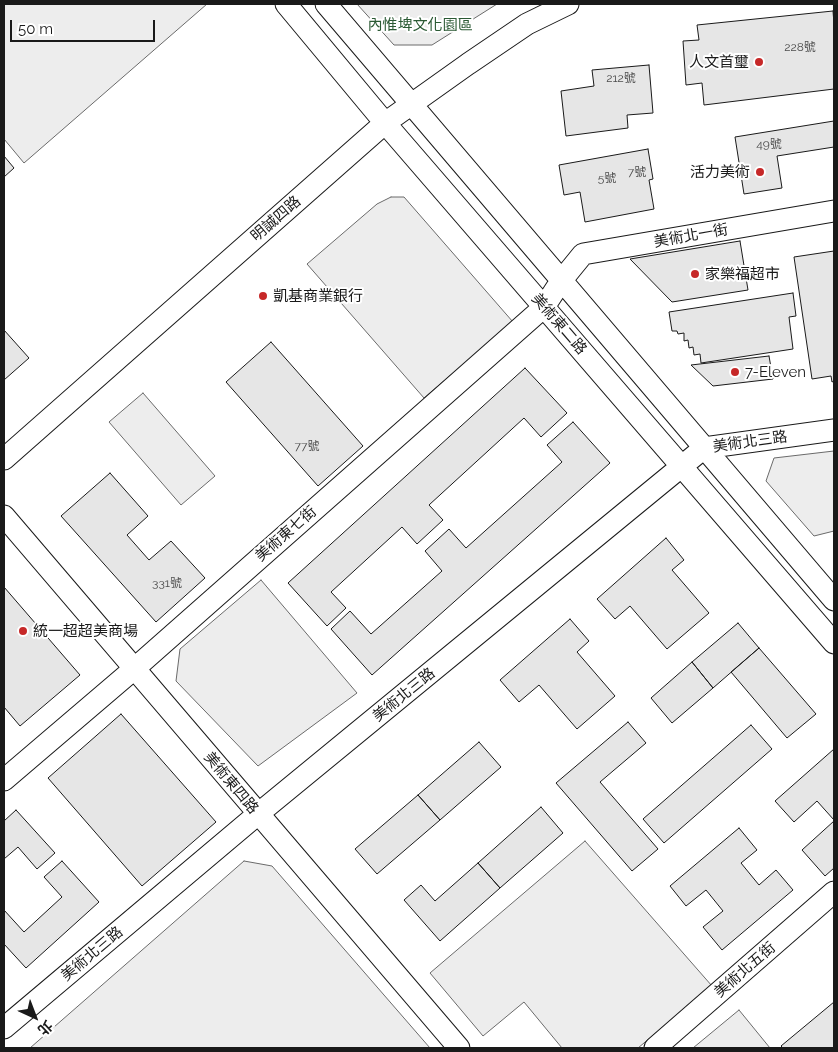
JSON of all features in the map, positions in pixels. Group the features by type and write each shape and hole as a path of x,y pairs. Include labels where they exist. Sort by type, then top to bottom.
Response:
{"street":[{"name":"美術東二路","path":"286,4 385,123 834,643"},
{"name":"美術東二路","path":"326,4 834,600"},
{"name":"明誠四路","path":"4,459 385,123 527,24 568,4"},
{"name":"美術北一街","path":"561,281 583,254 834,211"},
{"name":"美術東七街","path":"4,780 134,669 544,307 561,281"},
{"name":"美術北三路","path":"4,1028 258,814 704,448 834,430"},
{"name":"美術東四路","path":"4,516 459,1048"},
{"name":"美術北五街","path":"655,1048 834,892"}],"shaded area":[{"path":"4,4 207,4 24,163 4,139"},
{"name":"內惟埤文化園區","path":"357,4 497,4 432,45 394,45"},
{"path":"391,197 404,197 513,322 424,398 307,264 377,204"},
{"path":"143,393 215,476 181,505 109,422"},
{"path":"834,451 834,531 814,536 766,481 774,458"},
{"path":"261,580 357,693 258,766 176,681 180,649"},
{"path":"585,841 712,986 638,1048 562,1048 524,1002 483,1036 430,973"},
{"path":"244,861 272,866 430,1048 30,1048"},
{"path":"739,1010 770,1048 693,1048"}],"building":[{"name":"人文首璽","path":"833,11 834,89 704,105 702,83 686,85 683,41 699,40 697,25"},
{"path":"649,65 653,113 627,115 628,128 566,136 561,91 594,86 592,70"},
{"name":"活力美術","path":"834,121 834,147 777,156 782,188 744,194 735,137"},
{"path":"648,149 653,179 649,180 654,209 585,222 580,192 564,195 559,165"},
{"path":"4,156 14,168 4,177"},
{"name":"家樂福超市","path":"740,241 748,290 672,302 630,259"},
{"path":"834,251 834,381 832,382 831,376 812,379 794,257"},
{"path":"793,293 796,316 789,317 793,349 701,363 700,354 694,355 693,347 689,348 688,340 684,341 684,333 678,334 677,331 672,331 669,312"},
{"path":"4,330 29,358 4,380"},
{"path":"271,342 363,446 318,486 226,382"},
{"name":"7-Eleven","path":"769,356 773,379 713,386 691,365"},
{"path":"525,368 567,413 541,437 524,418 429,505 443,520 417,544 402,527 331,592 346,608 327,626 288,583"},
{"path":"573,422 610,463 372,675 331,629 350,611 371,634 442,571 425,551 449,529 466,548 562,462 547,445"},
{"path":"110,473 148,516 127,535 149,560 171,541 205,578 156,622 61,516"},
{"path":"666,538 684,560 672,570 709,613 667,649 630,606 615,619 597,599"},
{"name":"統一超超美商場","path":"4,587 80,675 20,726 4,707"},
{"path":"570,619 589,641 577,652 615,696 577,729 539,685 519,702 500,680"},
{"path":"738,623 759,648 713,688 692,662"},
{"path":"759,648 816,714 787,738 731,672"},
{"path":"692,662 713,688 672,723 651,698"},
{"path":"121,714 216,822 142,886 48,778"},
{"path":"628,722 646,743 600,782 658,849 632,871 556,783"},
{"path":"751,725 772,749 664,843 643,819"},
{"path":"479,742 501,767 440,820 418,795"},
{"path":"834,749 834,820 817,801 794,822 775,801"},
{"path":"418,795 440,820 377,874 355,849"},
{"path":"541,807 563,833 500,888 478,863"},
{"path":"16,810 55,853 37,869 18,847 4,859 4,821"},
{"path":"834,821 834,868 825,876 802,850"},
{"path":"739,828 757,850 741,863 759,885 776,870 793,890 722,950 703,927 723,911 706,890 686,906 670,886"},
{"path":"62,861 99,902 26,968 4,944 4,910 24,932 62,897 44,877"},
{"path":"478,863 500,888 440,941 404,900 421,885 435,901"},
{"path":"834,1002 834,1048 783,1048 781,1046"}],"place":[{"name":"人文首璽","path":"759,62"},
{"name":"活力美術","path":"760,172"},
{"name":"家樂福超市","path":"695,274"},
{"name":"凱基商業銀行","path":"263,296"},
{"name":"7-Eleven","path":"735,372"},
{"name":"統一超超美商場","path":"23,631"}]}
